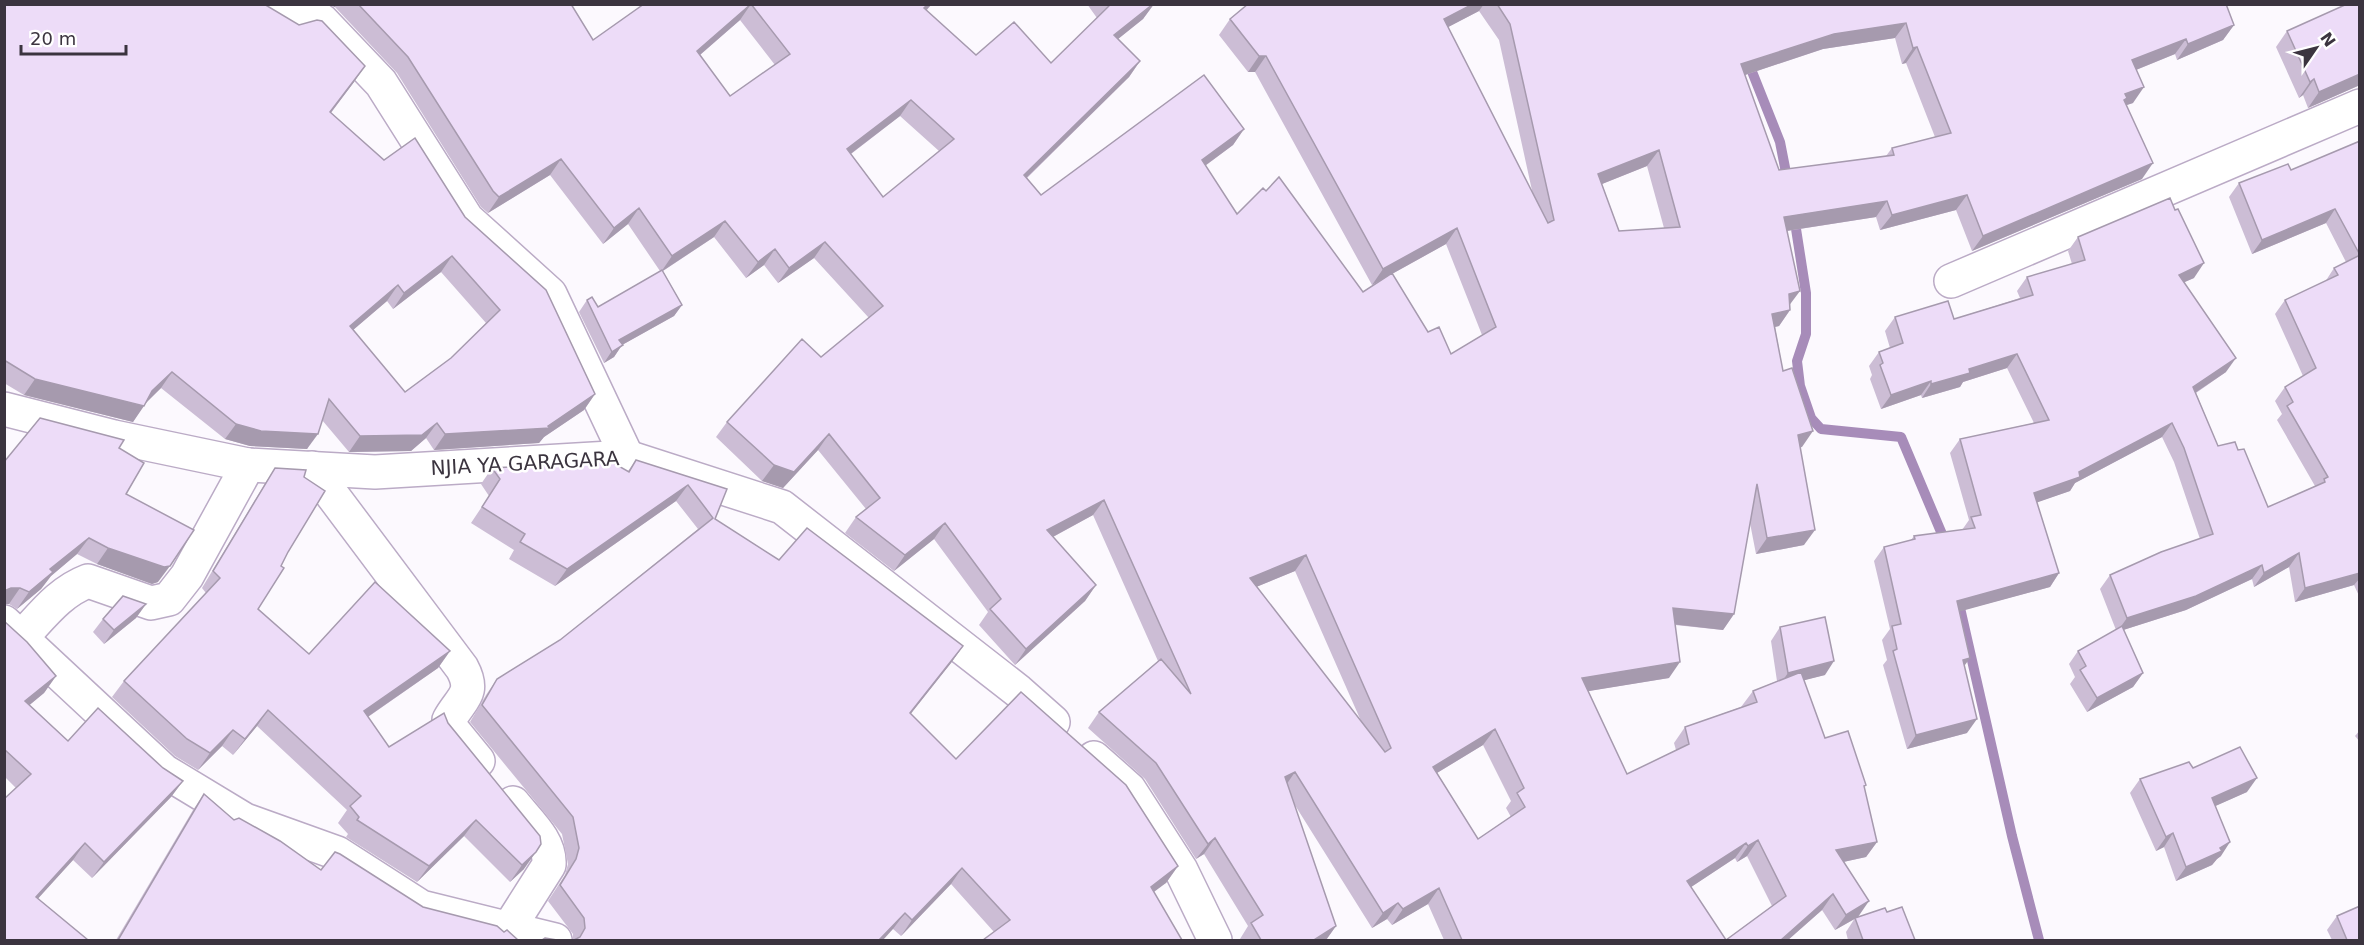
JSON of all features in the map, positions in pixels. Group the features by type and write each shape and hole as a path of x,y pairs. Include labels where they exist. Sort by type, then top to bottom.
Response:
{"street":[{"path":"262,4 290,22 304,16 321,20 381,83 467,219 550,294 627,457"},
{"path":"1951,280 2360,106"},
{"name":"NJIA YA GARAGARA","path":"4,409 114,437 248,465 375,472 627,457 782,507 1018,691 1129,789 1181,870 1215,940"},
{"path":"248,465 187,576 169,599 151,603 88,581 72,587 13,630 164,771 245,820 337,853 421,907 555,940"},
{"path":"312,468 462,668 469,681 468,693 449,720 451,728 547,845 549,865 509,928"}],"building":[{"path":"4,4 264,4 299,25 317,20 322,21 365,66 330,112 384,160 415,138 465,217 546,290 595,394 548,426 550,428 445,434 437,423 422,435 360,436 329,399 318,434 261,431 236,424 172,372 152,391 144,406 35,379 4,360","holes":["452,256 500,310 451,358 405,392 350,326 398,285 404,293"]},
{"path":"358,4 571,4 593,40 644,4 751,4 928,4 924,8 976,55 1014,22 1051,63 1110,4 1153,4 1114,35 1140,61 1024,175 1041,195 1204,75 1244,129 1202,160 1237,214 1263,188 1266,191 1279,177 1363,292 1392,273 1428,332 1439,327 1451,354 1496,327 1457,228 1383,269 1266,56 1259,56 1230,19 1248,4 1473,4 1444,19 1548,223 1554,220 1510,24 1497,4 2226,4 2234,25 2188,44 2186,39 2132,60 2144,87 2125,94 2127,98 2124,100 2153,163 1983,236 1967,195 1892,215 1887,201 1784,217 1800,291 1789,294 1790,310 1772,314 1783,371 1792,368 1813,431 1798,435 1815,530 1767,538 1757,484 1734,614 1673,608 1680,662 1582,678 1627,774 1689,744 1685,727 1757,702 1753,691 1801,672 1825,738 1848,731 1866,785 1864,786 1877,842 1836,850 1869,901 1846,915 1833,894 1781,940 1726,940 1462,940 1439,888 1403,909 1398,903 1383,913 1295,772 1285,777 1336,926 1314,940 1261,940 1251,923 1263,915 1215,838 1208,844 1156,763 1099,712 1161,659 1191,694 1104,500 1047,530 1096,585 1026,649 990,609 1001,599 945,523 905,555 856,517 880,498 829,434 794,472 774,465 727,422 802,339 821,357 883,306 825,242 789,268 775,249 758,262 725,221 672,256 639,208 614,228 561,159 499,197 408,57","holes":["751,4 790,54 730,96 697,51","1906,23 1913,48 1917,47 1951,133 1892,148 1894,155 1779,170 1741,64 1834,34","911,100 954,139 883,197 847,149","1659,150 1680,227 1619,231 1598,174","1306,555 1391,748 1385,752 1250,578","1495,729 1524,788 1517,793 1525,807 1478,839 1433,767","1758,840 1786,896 1726,940 1687,881 1746,843 1748,846"]},
{"path":"2347,4 2360,4 2360,74 2319,92 2314,79 2310,82 2287,31"},
{"path":"2360,141 2360,255 2335,209 2262,240 2239,183 2288,164 2291,170"},
{"path":"2170,198 2175,210 2178,209 2204,263 2179,275 2236,358 2193,387 2218,446 2235,442 2238,450 2244,449 2268,507 2325,482 2324,479 2328,477 2287,406 2293,402 2285,387 2316,368 2285,300 2338,275 2334,268 2360,255 2360,573 2305,588 2299,553 2264,573 2262,565 2196,596 2127,618 2110,575 2161,552 2213,534 2184,448 2172,423 2079,472 2080,477 2034,493 2059,573 1957,601 1970,658 1963,660 1977,719 1916,735 1893,651 1897,649 1892,626 1901,624 1884,547 1915,539 1914,536 1975,528 1971,517 1981,515 1960,439 2049,420 2017,354 1969,369 1970,373 1931,384 1931,381 1891,395 1880,365 1883,363 1879,352 1903,343 1895,317 1948,301 1954,319 2033,295 2027,277 2085,260 2078,237"},
{"path":"662,270 682,305 619,340 623,345 612,352 587,300 592,297 598,307"},
{"path":"40,418 124,440 119,448 144,463 126,494 194,530 170,566 164,567 108,548 89,538 50,569 53,572 29,592 20,588 4,591 4,462"},
{"path":"636,460 727,489 715,519 779,560 807,528 963,646 910,713 956,759 1021,692 1126,785 1178,866 1151,887 1182,940 983,940 1010,920 962,868 912,920 905,913 879,940 574,940 580,937 585,928 584,918 560,885 576,859 579,848 573,817 482,705 497,679 560,640 713,518 688,485 567,569 520,542 525,534 482,507 500,479 492,468 610,461 629,472"},
{"path":"275,468 306,470 304,477 325,491 288,552 281,566 284,568 258,609 309,654 375,582 450,651 364,711 389,747 444,713 448,723 540,836 541,844 522,865 476,820 429,866 357,820 359,817 350,806 361,796 268,710 245,739 233,730 210,753 187,739 124,681 220,578 213,571"},
{"path":"123,596 146,604 114,630 103,619"},
{"path":"1825,617 1834,661 1788,673 1780,627"},
{"path":"4,621 27,642 56,676 25,701 68,741 98,708 163,768 183,781 104,862 85,843 36,897 88,940 4,940 4,799 31,774 4,749"},
{"path":"2122,626 2143,673 2097,698 2080,670 2086,666 2078,651"},
{"path":"2240,747 2257,778 2212,798 2230,842 2220,848 2222,851 2186,867 2173,833 2166,837 2140,779 2189,762 2193,768"},
{"path":"204,794 234,820 239,818 280,841 321,870 335,852 423,907 497,926 504,932 507,930 518,940 118,940"},
{"path":"2360,906 2360,940 2347,940 2337,916"},
{"path":"1902,907 1915,940 1863,940 1855,918 1885,908 1887,912"}],"waterway":[{"path":"1747,59 1780,142 1788,183"},
{"path":"1794,216 1806,293 1806,334 1797,361 1800,386 1811,418 1821,429 1901,437 1947,546"},
{"path":"1958,599 2012,836 2039,940"}]}
